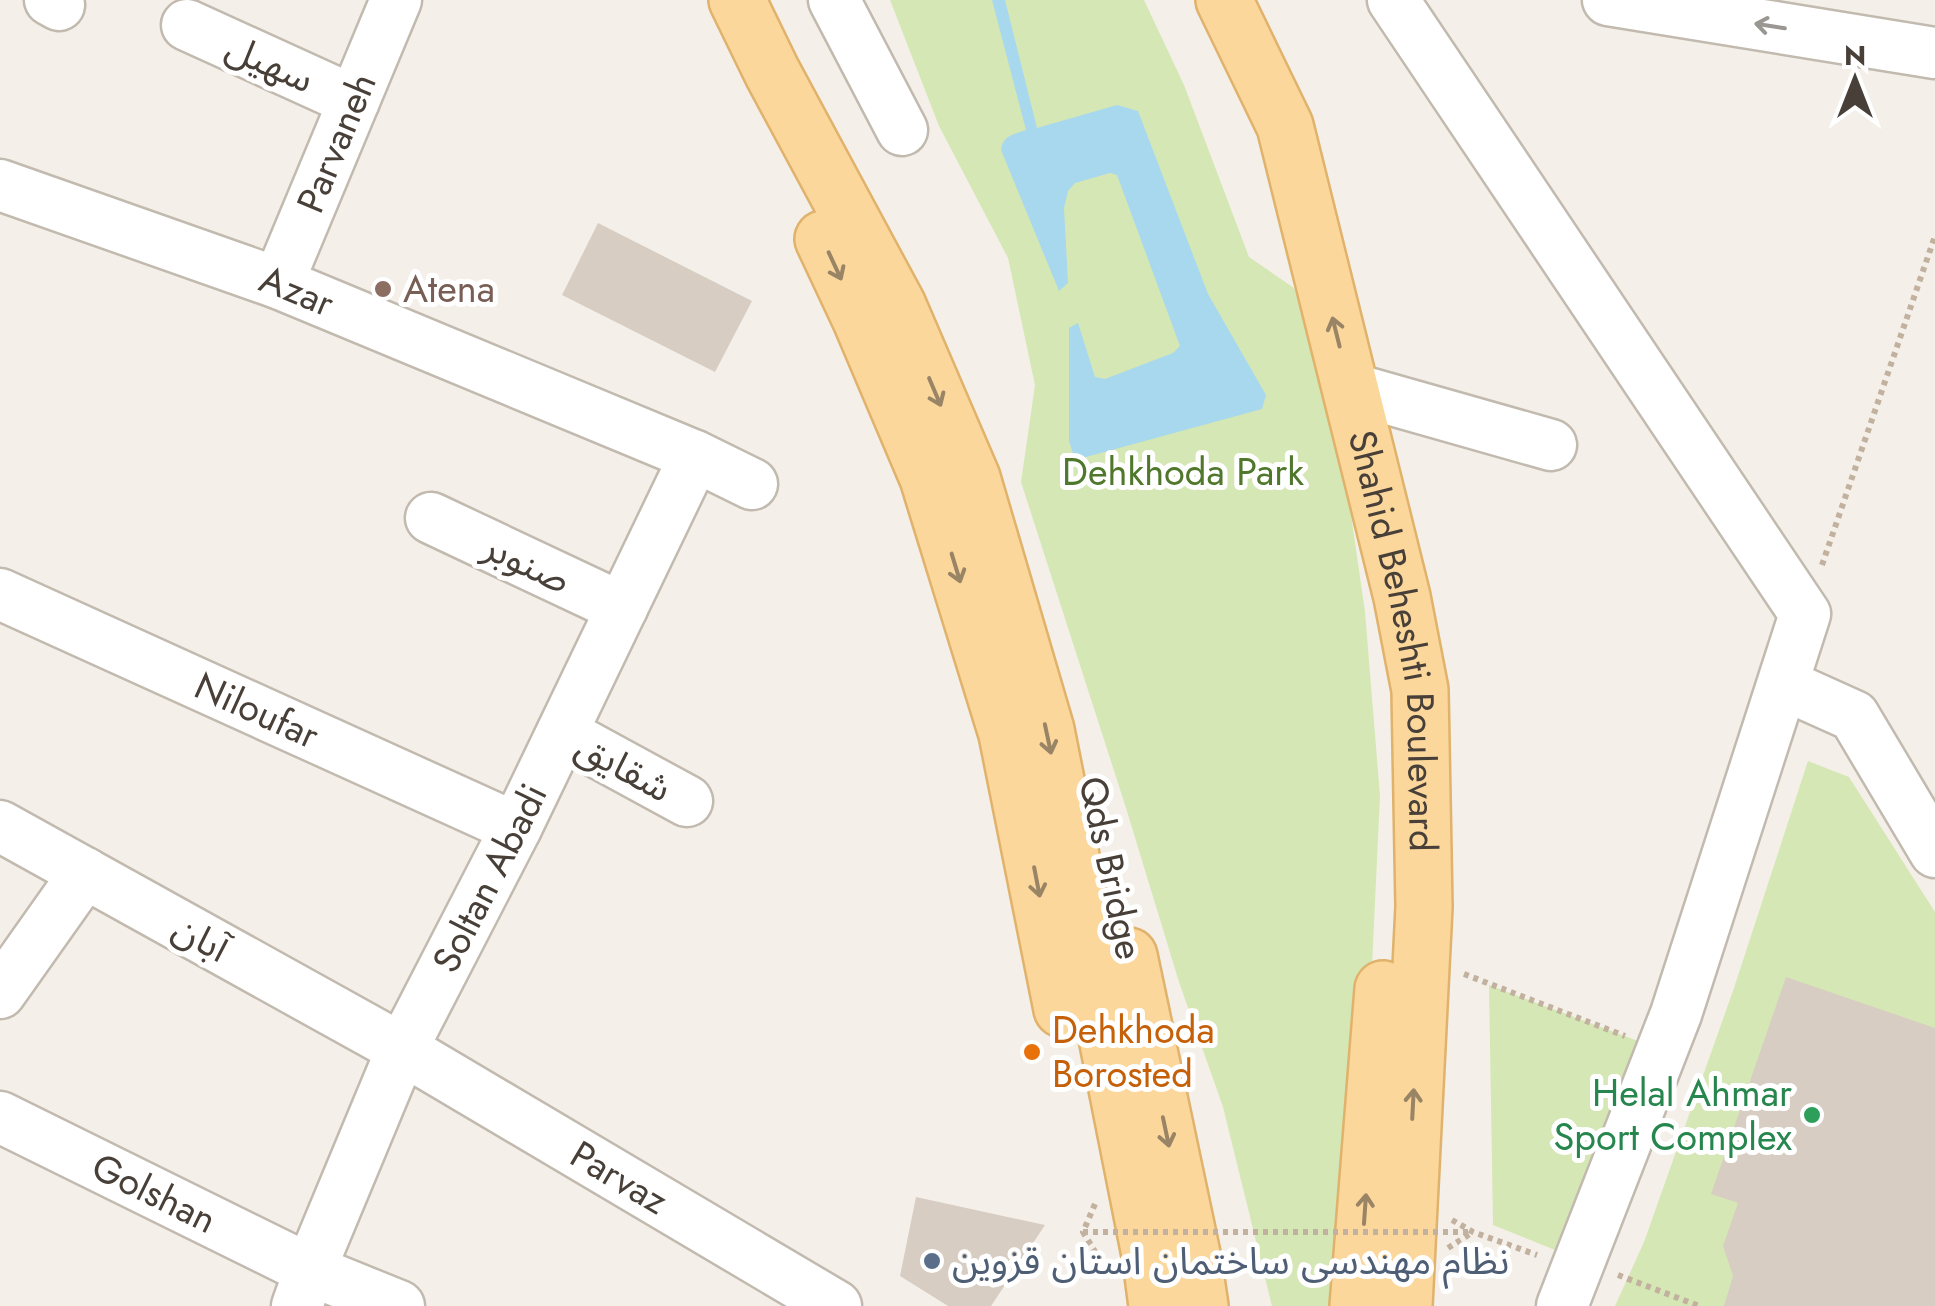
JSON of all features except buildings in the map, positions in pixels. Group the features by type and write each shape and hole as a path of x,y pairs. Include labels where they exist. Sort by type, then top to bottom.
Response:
{"main road":[{"name":"Shahid Beheshti Boulevard","path":"1224,0 1286,126 1402,597 1420,690 1424,906 1404,1306"},
{"name":"Qds Bridge","path":"746,38 772,72 898,306 972,478 1046,730 1151,1260 1132,1301"},
{"path":"746,38 928,478 1007,734 1092,1213 1132,1301"},
{"name":"Qds Bridge","path":"982,511 1013,534 1076,703 1200,1306"},
{"path":"1358,1306 1387,944 1389,690 1402,597"}],"street":[{"name":"Parvaneh","path":"278,283 396,0"},
{"path":"834,0 902,130"},
{"path":"1393,0 1805,614 1676,1014 1573,1278"},
{"path":"1608,0 1935,54"},
{"name":"سهیل","path":"187,25 354,101"},
{"name":"Azar","path":"0,185 278,283 695,456 752,484"},
{"path":"1350,388 1551,445"},
{"name":"Soltan Abadi","path":"303,1288 402,1050 516,828 695,456"},
{"name":"صنوبر","path":"431,518 622,608"},
{"name":"Niloufar","path":"0,594 516,828"},
{"path":"1783,684 1854,716 1935,852"},
{"name":"شقایق","path":"562,733 686,802"},
{"name":"آبان","path":"0,826 402,1050"},
{"path":"0,993 85,873"},
{"name":"Parvaz","path":"402,1050 836,1306"},
{"name":"Golshan","path":"0,1118 303,1288 399,1306"}],"path":[{"path":"1805,614 1935,236"},
{"path":"1421,958 1662,1050"},
{"path":"1132,1301 1092,1213 1472,1232 1573,1278 1699,1306"}],"green space":[{"name":"Dehkhoda Park","path":"890,0 1144,0 1184,85 1249,257 1294,288 1342,452 1365,612 1380,796 1350,1306 1272,1306 1223,1107 1179,982 1021,482 1035,385 1008,258 939,126"},
{"name":"Helal Ahmar Sport Complex","path":"1808,761 1849,777 1935,912 1935,1306 1615,1306 1644,1242 1734,988"},
{"path":"1489,985 1662,1050 1580,1260 1493,1225"}],"water":[{"path":"992,0 1005,0 1037,128 1117,105 1138,111 1208,294 1266,395 1262,409 1075,460 1069,441 1069,328 1078,323 1095,377 1105,379 1173,353 1180,346 1117,175 1110,173 1075,183 1068,191 1064,208 1068,283 1059,291 1001,150 1006,138 1026,130"}],"place":[{"name":"Atena","path":"383,289"},
{"name":"Dehkhoda Borosted","path":"1032,1052"},
{"name":"Helal Ahmar Sport Complex","path":"1812,1115"},
{"name":"نظام مهندسی ساختمان استان قزوین","path":"932,1261"}]}
